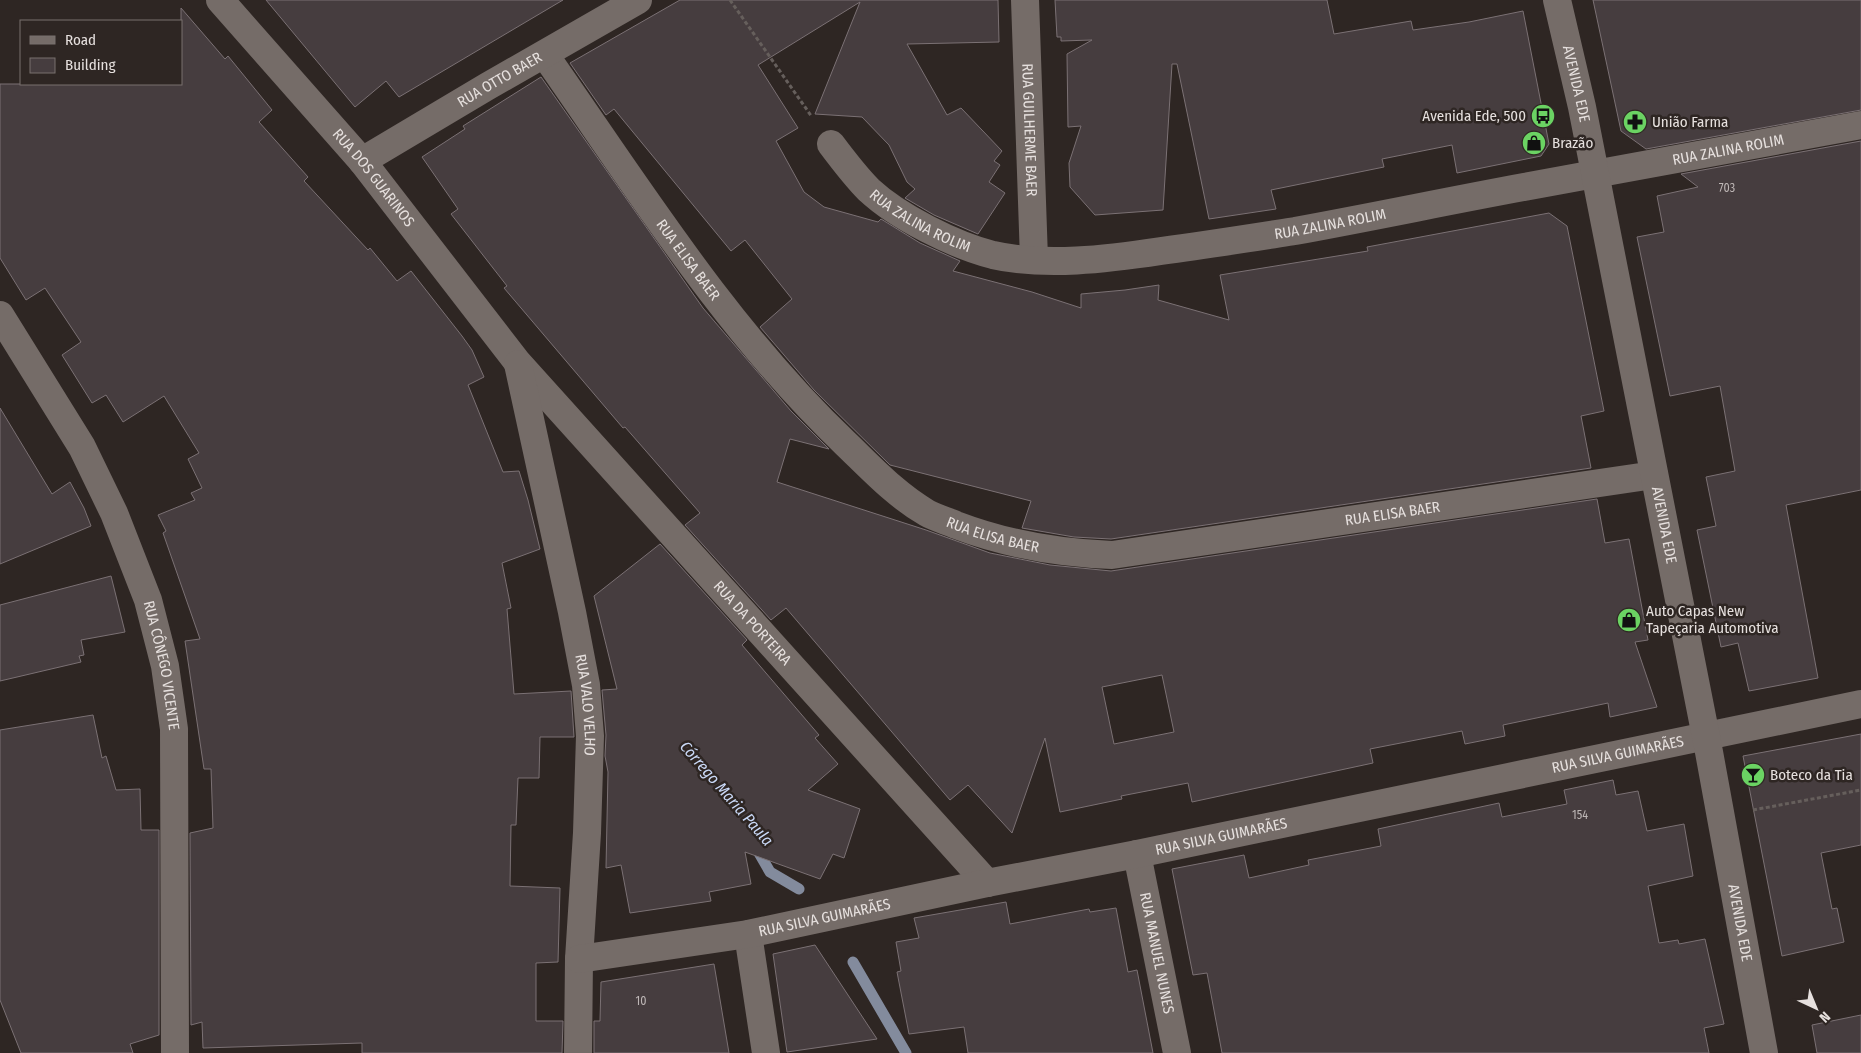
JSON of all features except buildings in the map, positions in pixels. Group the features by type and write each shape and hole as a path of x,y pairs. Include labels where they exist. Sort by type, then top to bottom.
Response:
{"street":[{"name":"RUA DOS GUARINOS","path":"220,0 362,161 518,362"},
{"name":"RUA OTTO BAER","path":"362,161 638,0"},
{"name":"RUA GUILHERME BAER","path":"1025,0 1034,260"},
{"name":"AVENIDA EDE","path":"1557,0 1582,107 1705,736 1764,1053"},
{"name":"RUA ELISA BAER","path":"545,55 722,306 819,418 902,498 929,515 971,531 1043,549 1078,554 1112,555 1654,475"},
{"name":"RUA ZALINA ROLIM","path":"831,144 854,174 871,192 894,209 931,230 970,248 995,255 1034,260 1104,259 1229,242 1347,222 1861,125"},
{"name":"RUA CÔNEGO VICENTE","path":"0,315 82,447 114,514 148,600 165,666 174,729 175,1053"},
{"name":"RUA DA PORTEIRA","path":"518,362 987,883"},
{"name":"RUA VALO VELHO","path":"518,362 586,685 590,736 587,833 579,958 578,1053"},
{"name":"RUA SILVA GUIMARÃES","path":"579,958 748,934 987,883 1137,854 1861,704"},
{"name":"RUA MANUEL NUNES","path":"1137,854 1177,1053"},
{"path":"748,934 766,1053"}],"path":[{"path":"730,0 831,144"},
{"path":"1720,816 1861,790"}],"waterway":[{"name":"Córrego Maria Paula","path":"755,846 770,872 799,889"},
{"name":"Córrego Maria Paula","path":"853,962 906,1053"}],"place":[{"name":"Avenida Ede, 500","path":"1543,116"},
{"name":"União Farma","path":"1635,122"},
{"name":"Brazão","path":"1534,143"},
{"name":"Auto Capas New Tapeçaria Automotiva","path":"1629,620"},
{"name":"Boteco da Tia","path":"1753,775"}]}
